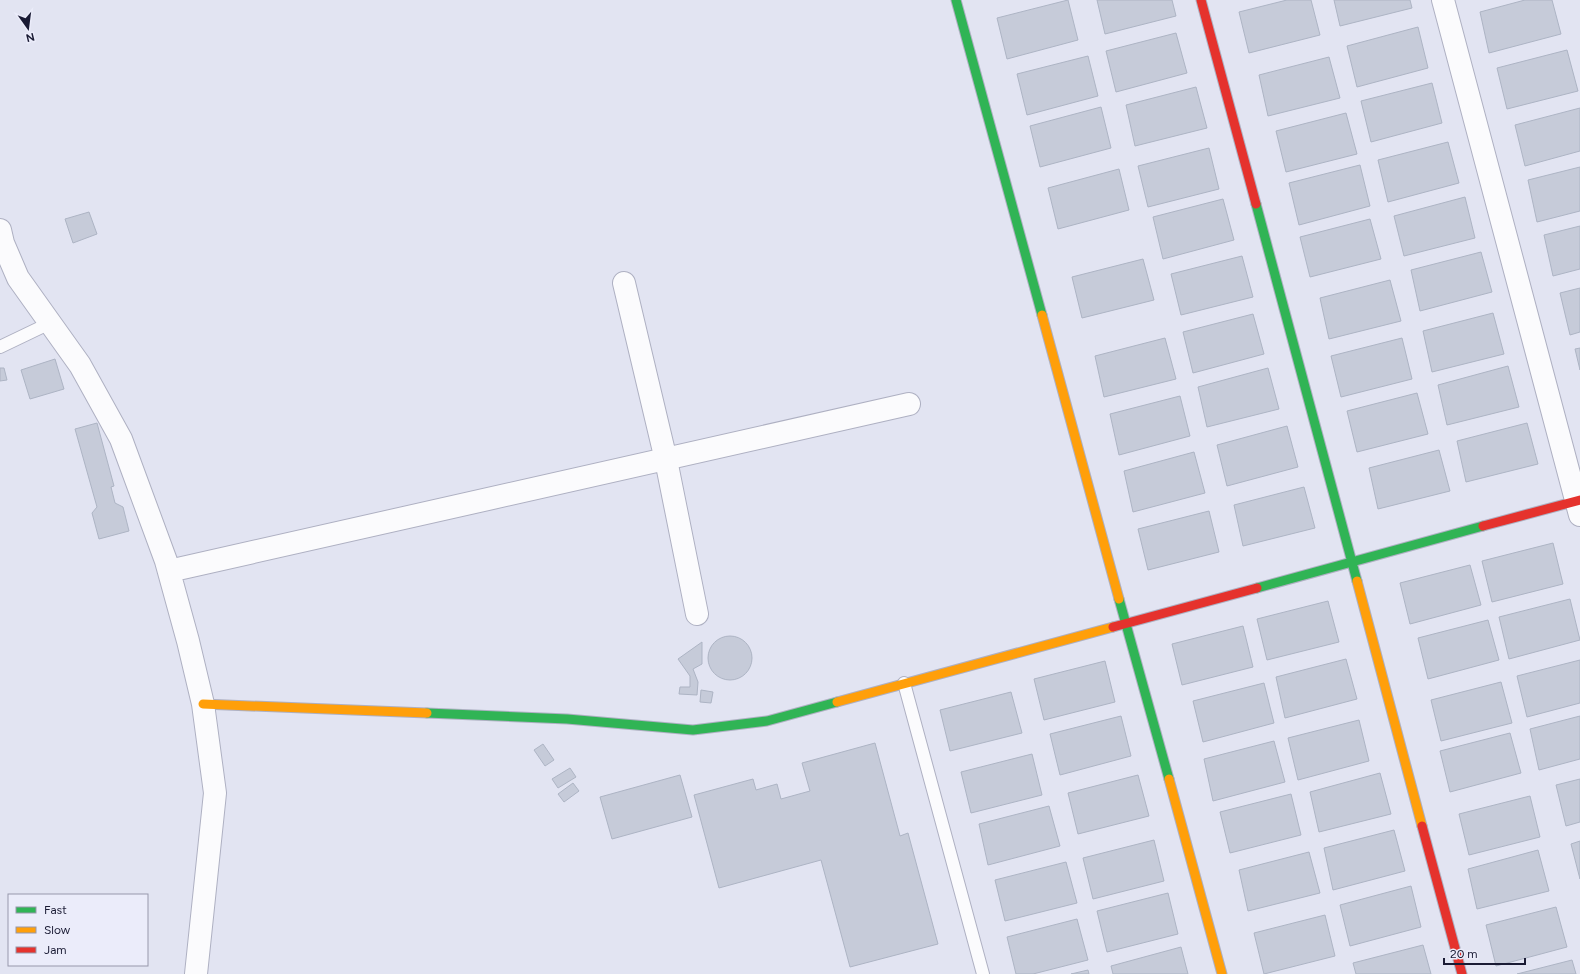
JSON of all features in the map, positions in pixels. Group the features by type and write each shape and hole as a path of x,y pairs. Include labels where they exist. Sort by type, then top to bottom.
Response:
{"street":[{"path":"956,0 1222,974"},
{"path":"1201,0 1462,974"},
{"path":"204,704 567,719 693,730 767,721 1351,562 1579,505 1443,0"},
{"path":"0,230 3,243 18,278 80,365 121,439 169,572 204,704 215,793 196,974"},
{"path":"624,283 666,460 697,614"},
{"path":"169,572 909,404"}],"lane":[{"path":"0,347 50,323"},
{"path":"904,683 983,974"}],"building":[{"path":"1068,0 1078,40 1007,59 997,18"},
{"path":"1097,0 1172,0 1176,16 1105,34"},
{"path":"1287,0 1311,0 1320,35 1249,53 1239,12"},
{"path":"1334,0 1410,0 1412,8 1340,26"},
{"path":"1525,0 1552,0 1561,34 1489,53 1480,12"},
{"path":"1418,27 1428,68 1357,87 1347,46"},
{"path":"1176,33 1187,73 1116,92 1106,51"},
{"path":"1567,50 1578,91 1507,109 1497,68"},
{"path":"1088,56 1098,96 1027,115 1017,74"},
{"path":"1329,57 1340,98 1268,116 1259,75"},
{"path":"1432,83 1442,123 1371,142 1361,101"},
{"path":"1196,87 1207,128 1135,146 1126,105"},
{"path":"1101,107 1111,148 1040,167 1030,126"},
{"path":"1580,108 1580,151 1525,166 1515,125"},
{"path":"1346,113 1357,154 1286,172 1276,131"},
{"path":"1448,142 1459,183 1388,202 1378,160"},
{"path":"1209,148 1219,189 1148,207 1138,166"},
{"path":"1360,165 1370,206 1299,225 1289,183"},
{"path":"1580,167 1580,211 1537,222 1528,180"},
{"path":"1119,169 1129,210 1058,229 1048,188"},
{"path":"1465,197 1475,238 1404,256 1394,216"},
{"path":"1223,199 1234,240 1163,259 1153,217"},
{"path":"89,212 97,234 73,243 65,219"},
{"path":"1370,219 1381,259 1310,277 1300,237"},
{"path":"1580,226 1580,269 1553,276 1544,235"},
{"path":"1481,252 1492,292 1420,311 1411,270"},
{"path":"1242,256 1253,297 1181,315 1171,274"},
{"path":"1143,259 1154,300 1082,318 1072,277"},
{"path":"1390,280 1401,321 1329,339 1320,298"},
{"path":"1580,288 1580,332 1570,335 1560,293"},
{"path":"1493,313 1504,354 1432,372 1423,331"},
{"path":"1253,314 1264,354 1193,373 1183,332"},
{"path":"1165,338 1176,379 1104,397 1095,356"},
{"path":"1402,338 1412,379 1341,397 1331,356"},
{"path":"1580,348 1580,370 1575,349"},
{"path":"55,359 64,389 30,399 21,370"},
{"path":"1508,366 1519,407 1447,425 1438,385"},
{"path":"0,368 4,368 7,380 0,381"},
{"path":"1268,368 1279,409 1207,427 1198,387"},
{"path":"1417,393 1428,434 1357,452 1347,411"},
{"path":"1180,396 1190,436 1119,455 1110,414"},
{"path":"97,423 114,486 111,487 115,503 123,507 129,531 99,539 92,513 97,507 75,429"},
{"path":"1527,423 1538,464 1466,482 1457,441"},
{"path":"1287,426 1298,467 1227,486 1217,445"},
{"path":"1439,450 1450,491 1378,509 1369,468"},
{"path":"1194,452 1205,493 1133,512 1124,471"},
{"path":"1304,487 1315,528 1243,546 1234,505"},
{"path":"1209,511 1219,552 1148,570 1138,529"},
{"path":"1553,543 1563,584 1492,602 1482,561"},
{"path":"1470,565 1481,605 1410,624 1400,583"},
{"path":"1570,599 1580,640 1509,659 1499,617"},
{"path":"1328,601 1339,642 1267,660 1257,619"},
{"path":"1488,620 1499,660 1428,679 1418,638"},
{"path":"1243,626 1253,667 1182,685 1172,644"},
{"path":"726,636 734,636 739,637 746,642 751,649 751,667 746,674 739,679 726,680 718,677 711,670 708,662 708,654 711,646 718,639"},
{"path":"702,642 702,664 693,669 698,682 697,695 679,694 680,687 690,687 690,676 678,659"},
{"path":"1346,659 1357,699 1285,718 1276,677"},
{"path":"1580,660 1580,703 1527,717 1517,676"},
{"path":"1105,661 1115,702 1044,720 1034,679"},
{"path":"1501,682 1512,723 1441,741 1431,700"},
{"path":"1264,683 1274,723 1203,742 1193,701"},
{"path":"701,690 713,692 711,703 700,702"},
{"path":"1011,692 1022,733 950,751 940,710"},
{"path":"1121,716 1131,756 1060,775 1050,734"},
{"path":"1580,716 1580,759 1539,770 1530,729"},
{"path":"1359,720 1369,761 1298,780 1288,738"},
{"path":"1510,733 1521,773 1450,792 1440,751"},
{"path":"1274,741 1285,782 1213,801 1204,759"},
{"path":"875,743 900,836 908,833 938,944 850,967 821,860 719,888 694,795 753,779 756,790 777,784 781,799 810,791 802,763"},
{"path":"543,744 554,760 545,766 534,750"},
{"path":"1032,754 1042,795 971,813 961,772"},
{"path":"570,768 576,777 558,788 552,779"},
{"path":"1380,773 1391,814 1319,832 1310,792"},
{"path":"680,775 692,817 612,839 600,797"},
{"path":"1138,775 1149,816 1078,834 1068,793"},
{"path":"1580,779 1580,822 1566,826 1556,785"},
{"path":"573,783 579,791 564,802 558,794"},
{"path":"1291,794 1301,835 1230,853 1220,812"},
{"path":"1530,796 1540,837 1469,855 1459,814"},
{"path":"1049,806 1060,846 988,865 979,824"},
{"path":"1394,830 1405,871 1333,890 1324,848"},
{"path":"1154,840 1164,881 1093,899 1083,858"},
{"path":"1580,841 1580,879 1571,844"},
{"path":"1538,850 1549,891 1477,909 1468,869"},
{"path":"1309,852 1320,893 1248,911 1239,870"},
{"path":"1066,862 1077,903 1005,921 995,880"},
{"path":"1411,886 1421,927 1350,946 1340,905"},
{"path":"1168,893 1178,934 1107,952 1097,911"},
{"path":"1556,907 1567,947 1496,966 1486,925"},
{"path":"1325,915 1335,956 1264,974 1254,933"},
{"path":"1077,919 1088,960 1033,974 1016,974 1007,937"},
{"path":"1423,945 1431,974 1356,974 1353,963"},
{"path":"1181,947 1188,974 1113,974 1111,966"},
{"path":"1572,960 1576,974 1517,974"},
{"path":"1088,970 1089,974 1071,974"}],"traffic: fast":[{"path":"956,0 1042,315"},
{"path":"1256,204 1357,581"},
{"path":"1257,588 1483,526"},
{"path":"1119,599 1169,779"},
{"path":"427,713 567,719 693,730 767,721 837,702"}],"traffic: slow":[{"path":"1042,315 1119,599"},
{"path":"1357,581 1422,826"},
{"path":"837,702 1113,627"},
{"path":"203,704 427,713"},
{"path":"1169,779 1222,974"}],"traffic: jam":[{"path":"1201,0 1256,204"},
{"path":"1483,526 1580,500"},
{"path":"1113,627 1257,588"},
{"path":"1422,826 1462,974"}]}
